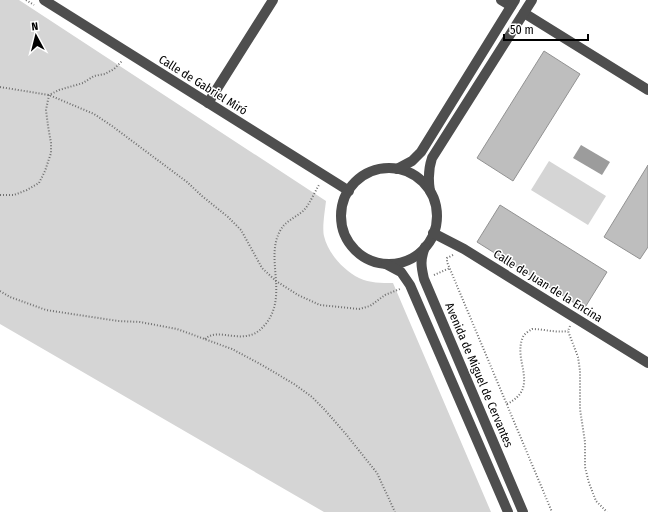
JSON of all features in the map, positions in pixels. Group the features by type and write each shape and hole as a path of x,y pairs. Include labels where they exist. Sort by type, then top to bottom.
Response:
{"street":[{"name":"Calle de Gabriel Miró","path":"44,0 349,191"},
{"path":"208,103 273,0"},
{"path":"397,169 412,161 421,152 513,3 501,0"},
{"path":"386,264 402,262 420,253 432,238 437,220 436,204 428,183 428,170 432,158 532,0"},
{"path":"524,14 648,90"},
{"path":"431,193 425,184 412,174 397,169 386,168 366,173 354,182 343,200 341,214 343,229 347,240 359,254 368,260 386,264 401,272 410,285 508,512"},
{"name":"Calle de Juan de la Encina","path":"433,233 464,248 648,363"},
{"name":"Avenida de Miguel de Cervantes","path":"425,247 421,258 421,267 424,279 523,512"}],"path":[{"path":"0,195 14,194 39,184 51,153 46,110 49,95 58,90 83,83 94,76 105,74 114,69 122,60"},
{"path":"0,88 49,95 94,114 187,182 228,217 241,230 262,268 276,281 298,295 320,305 359,309 370,306 385,295"},
{"path":"205,339 209,335 218,334 248,337 262,328 272,313 277,300 275,248 280,231 289,219 303,210 312,199 319,185"},
{"path":"455,254 447,258 447,262 552,512"},
{"path":"0,291 16,299 46,310 118,321 148,323 177,329 232,350 262,365 294,384 312,397 345,433 377,473 395,512"},
{"path":"576,330 570,326 568,331 578,357 580,371 580,409 585,442 585,467 596,501 607,512"},
{"path":"507,404 513,401 520,393 524,384 524,373 520,356 520,345 523,336 532,329 543,329 557,333 568,331"}],"shaded area":[{"path":"0,0 19,0 326,201 323,233 329,249 337,260 353,275 363,280 380,283 393,283 491,512 324,512 0,324"},
{"path":"581,145 610,162 602,175 573,158"},
{"path":"549,161 606,196 588,225 531,190"}],"building":[{"path":"544,51 580,74 513,181 477,158"},
{"path":"648,165 648,247 640,259 604,237"},
{"path":"500,205 607,272 584,309 477,242"}]}
